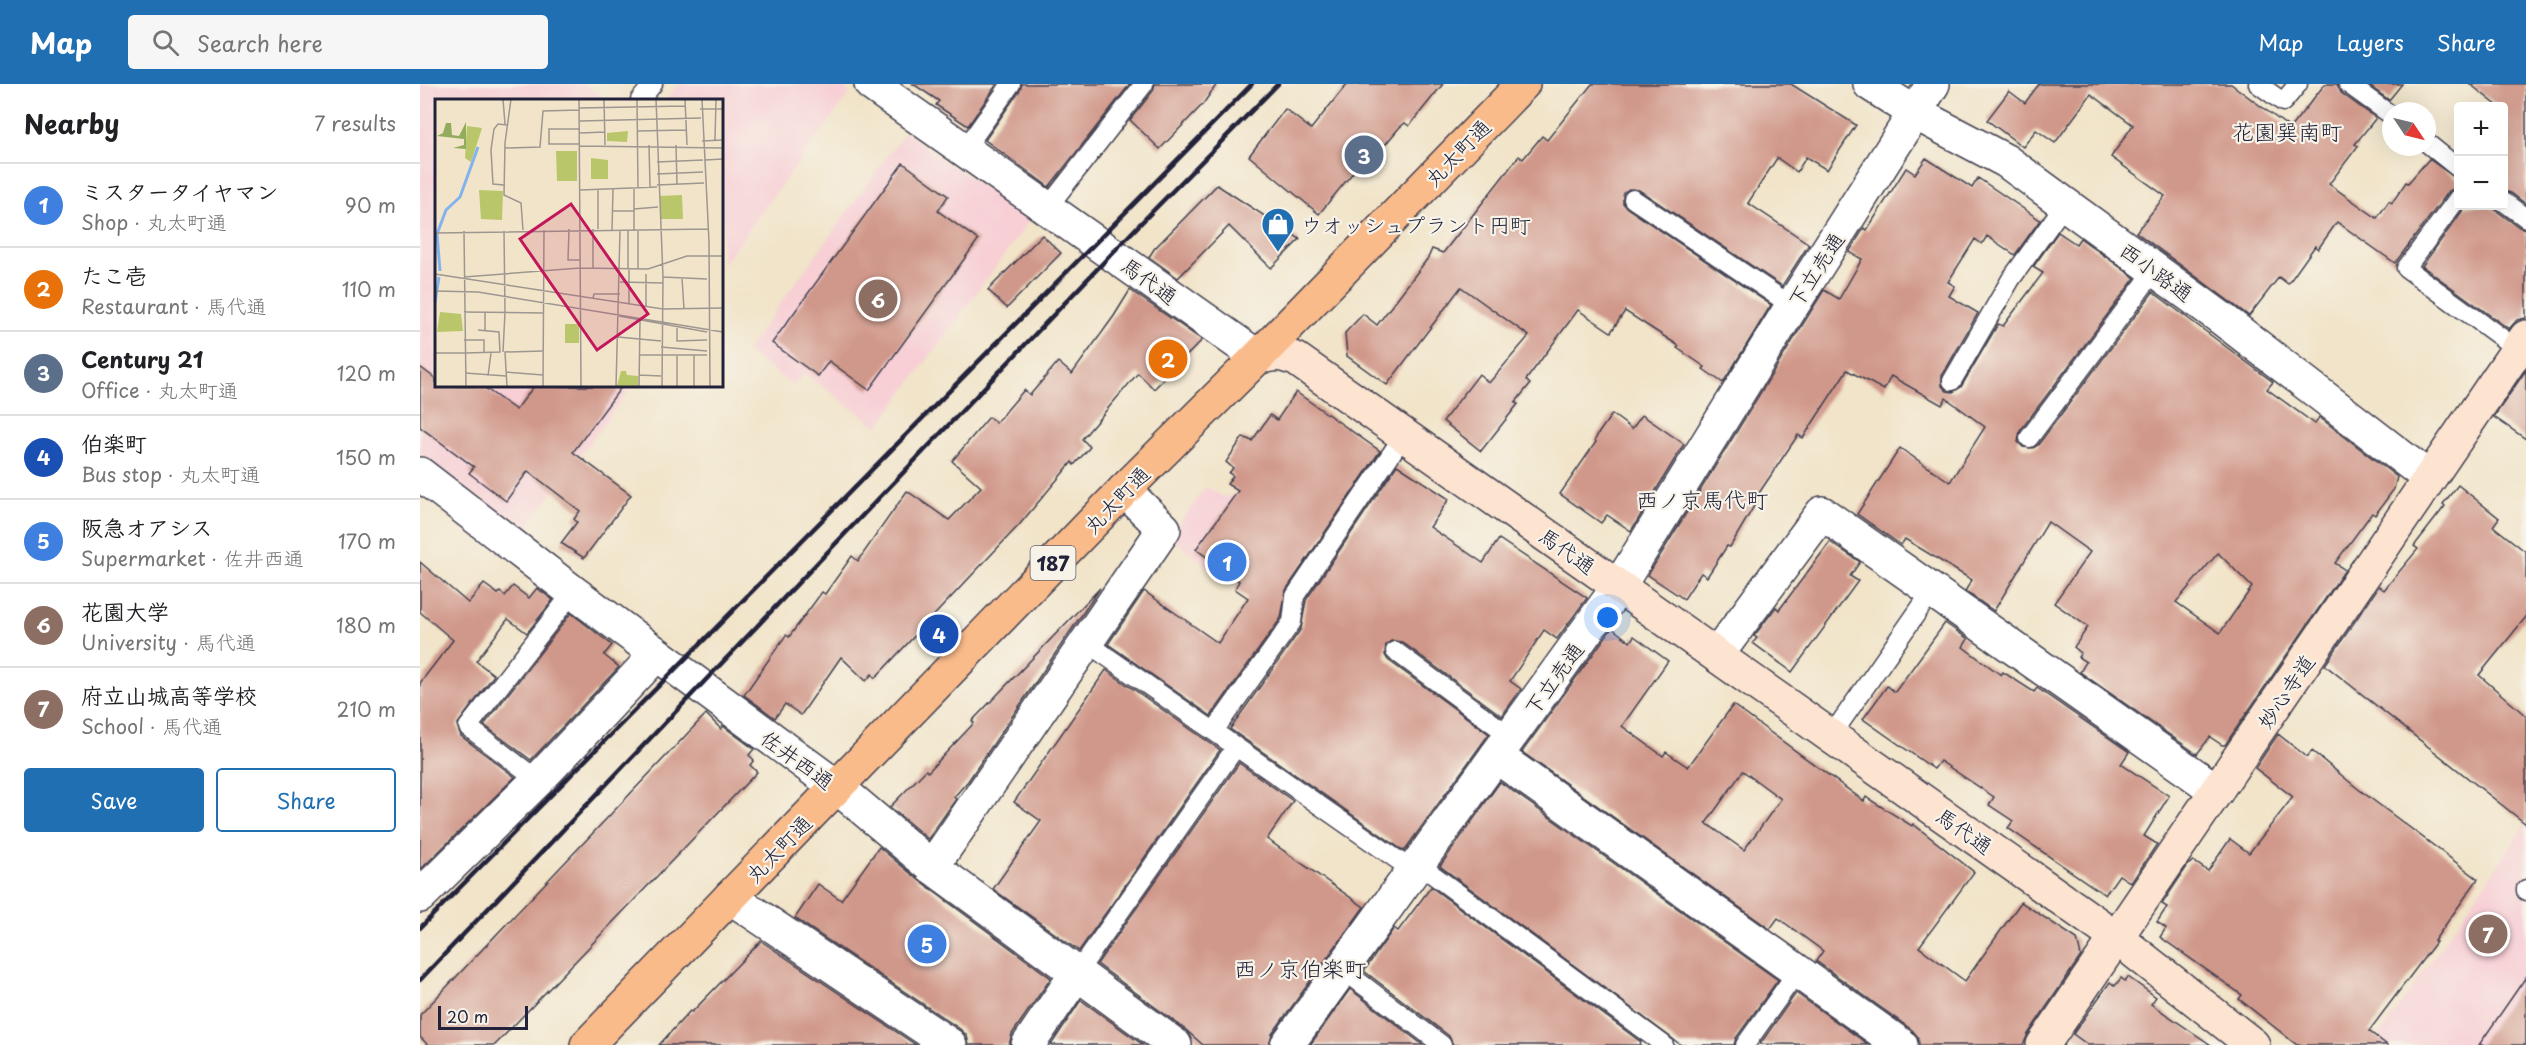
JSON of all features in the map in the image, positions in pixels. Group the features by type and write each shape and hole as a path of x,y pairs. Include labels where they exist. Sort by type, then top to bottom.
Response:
{"main road":[{"name":"丸太町通","path":"586,1045 1124,490 1258,357 1523,84"}],"street":[{"name":"馬代通","path":"871,84 1258,357 1279,354 1296,359 2117,938 2253,1045"},
{"name":"西小路通","path":"1870,84 2006,161 2155,270 2430,478"},
{"name":"下立売通","path":"1287,1045 1619,586 1792,306 1933,84"},
{"name":"妙心寺道","path":"2043,1045 2522,343"},
{"name":"佐井西通","path":"420,474 656,655 837,787 932,867 1175,1045"},
{"path":"932,867 1164,529 1124,490"},
{"path":"1717,656 1822,513 2217,791"},
{"path":"422,890 538,780 656,655"},
{"path":"1503,746 1797,972 1902,1045"},
{"path":"730,897 950,1045"},
{"path":"1028,1045 1077,973"}],"lane":[{"path":"641,99 653,84"},
{"path":"964,149 1011,84"},
{"path":"1048,207 1144,84"},
{"path":"2258,84 2283,102 2298,84"},
{"path":"2348,84 2382,109"},
{"path":"2436,150 2454,165"},
{"path":"1633,199 1792,306"},
{"path":"2454,203 2406,268 2522,343"},
{"path":"1952,381 2011,279 2065,204"},
{"path":"2508,205 2526,218"},
{"path":"2029,438 2155,270"},
{"path":"1214,731 1292,622 1295,596 1404,435"},
{"path":"1831,736 1932,591"},
{"path":"538,780 468,727 573,592"},
{"path":"1086,642 1236,747 1415,867 1654,1042"},
{"path":"1395,651 1503,746"},
{"path":"1077,973 1236,747"},
{"path":"1342,969 1442,1045"},
{"path":"1744,1045 1797,972"}],"shaded area":[{"path":"420,84 584,84 605,99 435,99 435,387 631,387 524,531 420,454"},
{"path":"678,84 838,84 850,93 723,264 723,99 667,99"},
{"path":"905,132 1030,220 878,427 804,373 794,386 746,351"},
{"path":"1206,487 1224,497 1240,493 1279,523 1233,587 1170,536"},
{"path":"2526,824 2526,1045 2373,1045"}],"building":[{"path":"913,84 997,84 968,126 936,105 939,101"},
{"path":"1022,84 1130,84 1049,187 985,140"},
{"path":"1155,84 1217,84 1203,104 1160,149 1130,120 1153,91"},
{"path":"1347,84 1443,84 1409,126 1405,123 1399,128 1369,164 1364,159 1319,214 1249,156 1285,109 1311,129"},
{"path":"1592,84 1791,84 1856,125 1827,170 1806,157 1797,172 1777,158 1748,203 1809,244 1782,286 1639,190 1629,189 1623,193 1623,203 1627,208 1771,305 1723,383 1703,369 1705,367 1677,348 1679,346 1625,311 1611,332 1578,310 1526,380 1530,384 1515,403 1518,404 1481,451 1443,421 1479,374 1489,383 1529,336 1461,287 1387,385 1347,356 1345,333 1363,314 1377,325 1428,258 1432,249 1443,253 1519,156 1523,159 1542,136 1547,140"},
{"path":"2039,84 2231,84 2290,128 2325,84 2337,84 2341,93 2376,118 2355,144 2358,146 2329,184 2377,218 2389,201 2392,203 2406,182 2408,183 2429,159 2454,177 2454,189 2449,191 2395,263 2337,222 2318,249 2315,246 2288,284 2279,277 2249,316 2136,232 2165,196 2111,157 2133,125 2091,94 2055,143 2036,130 2023,147 1987,120 2009,91 2025,103"},
{"path":"2367,84 2402,84 2389,100"},
{"path":"2470,84 2526,84 2526,204 2508,192 2508,102 2493,102"},
{"path":"1926,158 1972,188 1978,178 2040,220 2015,255 1987,236 1982,244 1975,239 1948,282 1955,286 1949,296 1978,313 1942,376 1942,386 1947,391 1953,392 1961,387 1998,324 2003,326 2043,273 2033,267 2058,232 2076,244 2080,238 2135,278 2020,431 2018,442 2023,447 2033,448 2038,445 2153,292 2273,382 2267,389 2315,424 2319,417 2397,477 2394,489 2375,515 2372,513 2335,563 2345,570 2225,745 2210,737 2197,754 2080,672 2086,662 2078,657 2081,653 2074,647 2088,627 2054,603 2090,552 2048,522 1994,611 1965,591 1972,580 1905,539 1901,545 1857,514 1900,448 1950,482 1985,427 1946,398 1942,405 1891,376 1884,390 1847,370 1803,438 1798,435 1755,499 1757,501 1730,547 1727,546 1707,577 1701,573 1684,599 1648,575 1824,290 1839,299 1862,259 1849,252 1864,228 1867,230 1906,168 1915,174","holes":["2218,553 2252,587 2220,633 2176,602"]},
{"path":"903,163 948,196 938,211 978,240 869,390 829,361 818,376 772,343"},
{"path":"1217,185 1300,239 1271,268 1229,226 1178,278 1149,257 1154,249"},
{"path":"2463,210 2496,210 2519,227 2526,229 2526,318 2517,320 2509,329 2422,266"},
{"path":"1042,235 1061,253 1007,308 988,290"},
{"path":"1130,290 1202,340 1154,389 1138,373 1082,439 1090,447 1074,465 1072,462 1020,524 875,678 872,674 866,681 841,657 801,715 785,704 775,718 744,695 786,635 789,637 822,592 825,594 852,556 858,561 907,491 949,520 981,487 952,461 989,417 996,423 1024,390 1030,395 1058,362 1072,374"},
{"path":"420,367 435,378 435,387 483,387 516,410 533,387 621,387 573,452 631,495 584,558 561,543 577,522 574,519 580,511 528,471 506,501 469,473 474,467 420,427"},
{"path":"2526,370 2526,439 2494,417"},
{"path":"1296,392 1380,451 1286,590 1281,618 1211,716 1108,644 1144,591 1218,643 1248,598 1235,589 1239,581 1196,549 1238,491 1227,484 1233,476 1229,473 1233,468 1226,462 1243,437 1252,441 1270,415 1277,420"},
{"path":"1612,414 1632,429 1642,415 1684,444 1631,531 1607,515 1601,523 1560,494 1596,442 1598,434"},
{"path":"1397,465 1449,499 1430,527 1483,563 1499,539 1587,598 1557,639 1544,630 1510,681 1521,689 1502,716 1402,642 1391,641 1386,645 1385,655 1388,660 1489,734 1404,851 1230,729 1301,629 1306,600"},
{"path":"2458,485 2499,518 2493,526 2526,552 2526,617 2479,675 2526,716 2526,824 2325,665 2379,586 2384,590 2418,549 2414,546"},
{"path":"1830,542 1860,562 1850,576 1858,581 1792,672 1753,643 1757,638 1754,636 1776,607 1779,610"},
{"path":"420,562 468,603 484,584 505,596 513,586 529,598 537,588 553,600 527,633 508,619 476,661 494,675 457,725 461,736 515,777 420,870 420,683 453,640 420,612"},
{"path":"1100,588 968,781 954,797 956,799 928,839 890,807 926,770 928,772 974,723 972,721"},
{"path":"571,613 612,645 604,655 619,667 531,760 484,725"},
{"path":"1945,623 1968,639 1963,647 2001,675 2003,672 2034,692 2037,688 2129,752 2121,764 2169,796 2144,836 2157,844 2131,883 2119,875 2105,895 2008,828 2013,821 1989,805 1994,797 1940,761 1934,769 1863,719 1887,686 1895,692"},
{"path":"1612,628 1630,642 1634,636 1668,661 1622,726 1663,756 1666,752 1688,767 1733,705 1864,801 1866,797 1912,826 1913,824 1974,872 1919,947 1965,981 2021,902 2077,939 2081,956 2028,1034 2023,1045 1919,1045 1918,1037 1912,1030 1816,961 1823,951 1778,918 1770,929 1522,752","holes":["1743,771 1781,799 1744,850 1706,823"]},
{"path":"1106,670 1220,750 1079,951 993,889 1041,821 1014,802"},
{"path":"706,714 721,729 723,726 754,749 749,755 754,760 750,765 757,772 495,1045 428,1045 420,1037 420,1015"},
{"path":"2278,734 2307,757 2312,751 2357,788 2478,879 2434,941 2436,942 2369,1031 2387,1045 2297,1045 2239,999 2242,995 2160,937 2166,928 2157,922 2167,907 2162,904 2188,865 2193,861 2208,871 2230,839 2249,853 2293,797 2255,768"},
{"path":"1239,763 1293,801 1267,839 1364,907 1272,1034 1269,1045 1203,1045 1097,964"},
{"path":"1500,782 1778,980 1736,1038 1734,1045 1681,1045 1440,866"},
{"path":"879,847 921,882 1051,978 1012,1034 1009,1045 969,1045 967,1036 960,1029 795,918 818,884 841,900"},
{"path":"1431,887 1641,1042 1640,1045 1453,1045 1449,1036 1364,971 1394,928 1398,931"},
{"path":"761,941 916,1045 659,1045"},
{"path":"2128,977 2156,997 2151,1004 2211,1045 2088,1045 2073,1034 2110,982 2115,986 2121,978 2125,981"},
{"path":"2526,977 2526,1045 2479,1045"},
{"path":"1350,989 1423,1045 1310,1045"},
{"path":"1796,993 1869,1045 1760,1044"},
{"path":"1081,1000 1143,1045 1051,1045"}],"railway":[{"path":"420,928 1252,84"},
{"path":"420,980 1140,224 1278,84"}],"place":[{"name":"Century 21","path":"1364,155"},
{"name":"ウオッシュプラント円町","path":"1278,253"},
{"name":"花園大学","path":"878,299"},
{"name":"たこ壱","path":"1168,359"},
{"name":"ミスタータイヤマン","path":"1227,562"},
{"name":"伯楽町","path":"939,634"},
{"name":"府立山城高等学校","path":"2488,934"},
{"name":"阪急オアシス","path":"927,944"}],"district":[{"name":"花園巽南町","path":"2287,130"},
{"name":"西ノ京馬代町","path":"1702,498"},
{"name":"西ノ京伯楽町","path":"1300,967"}]}
